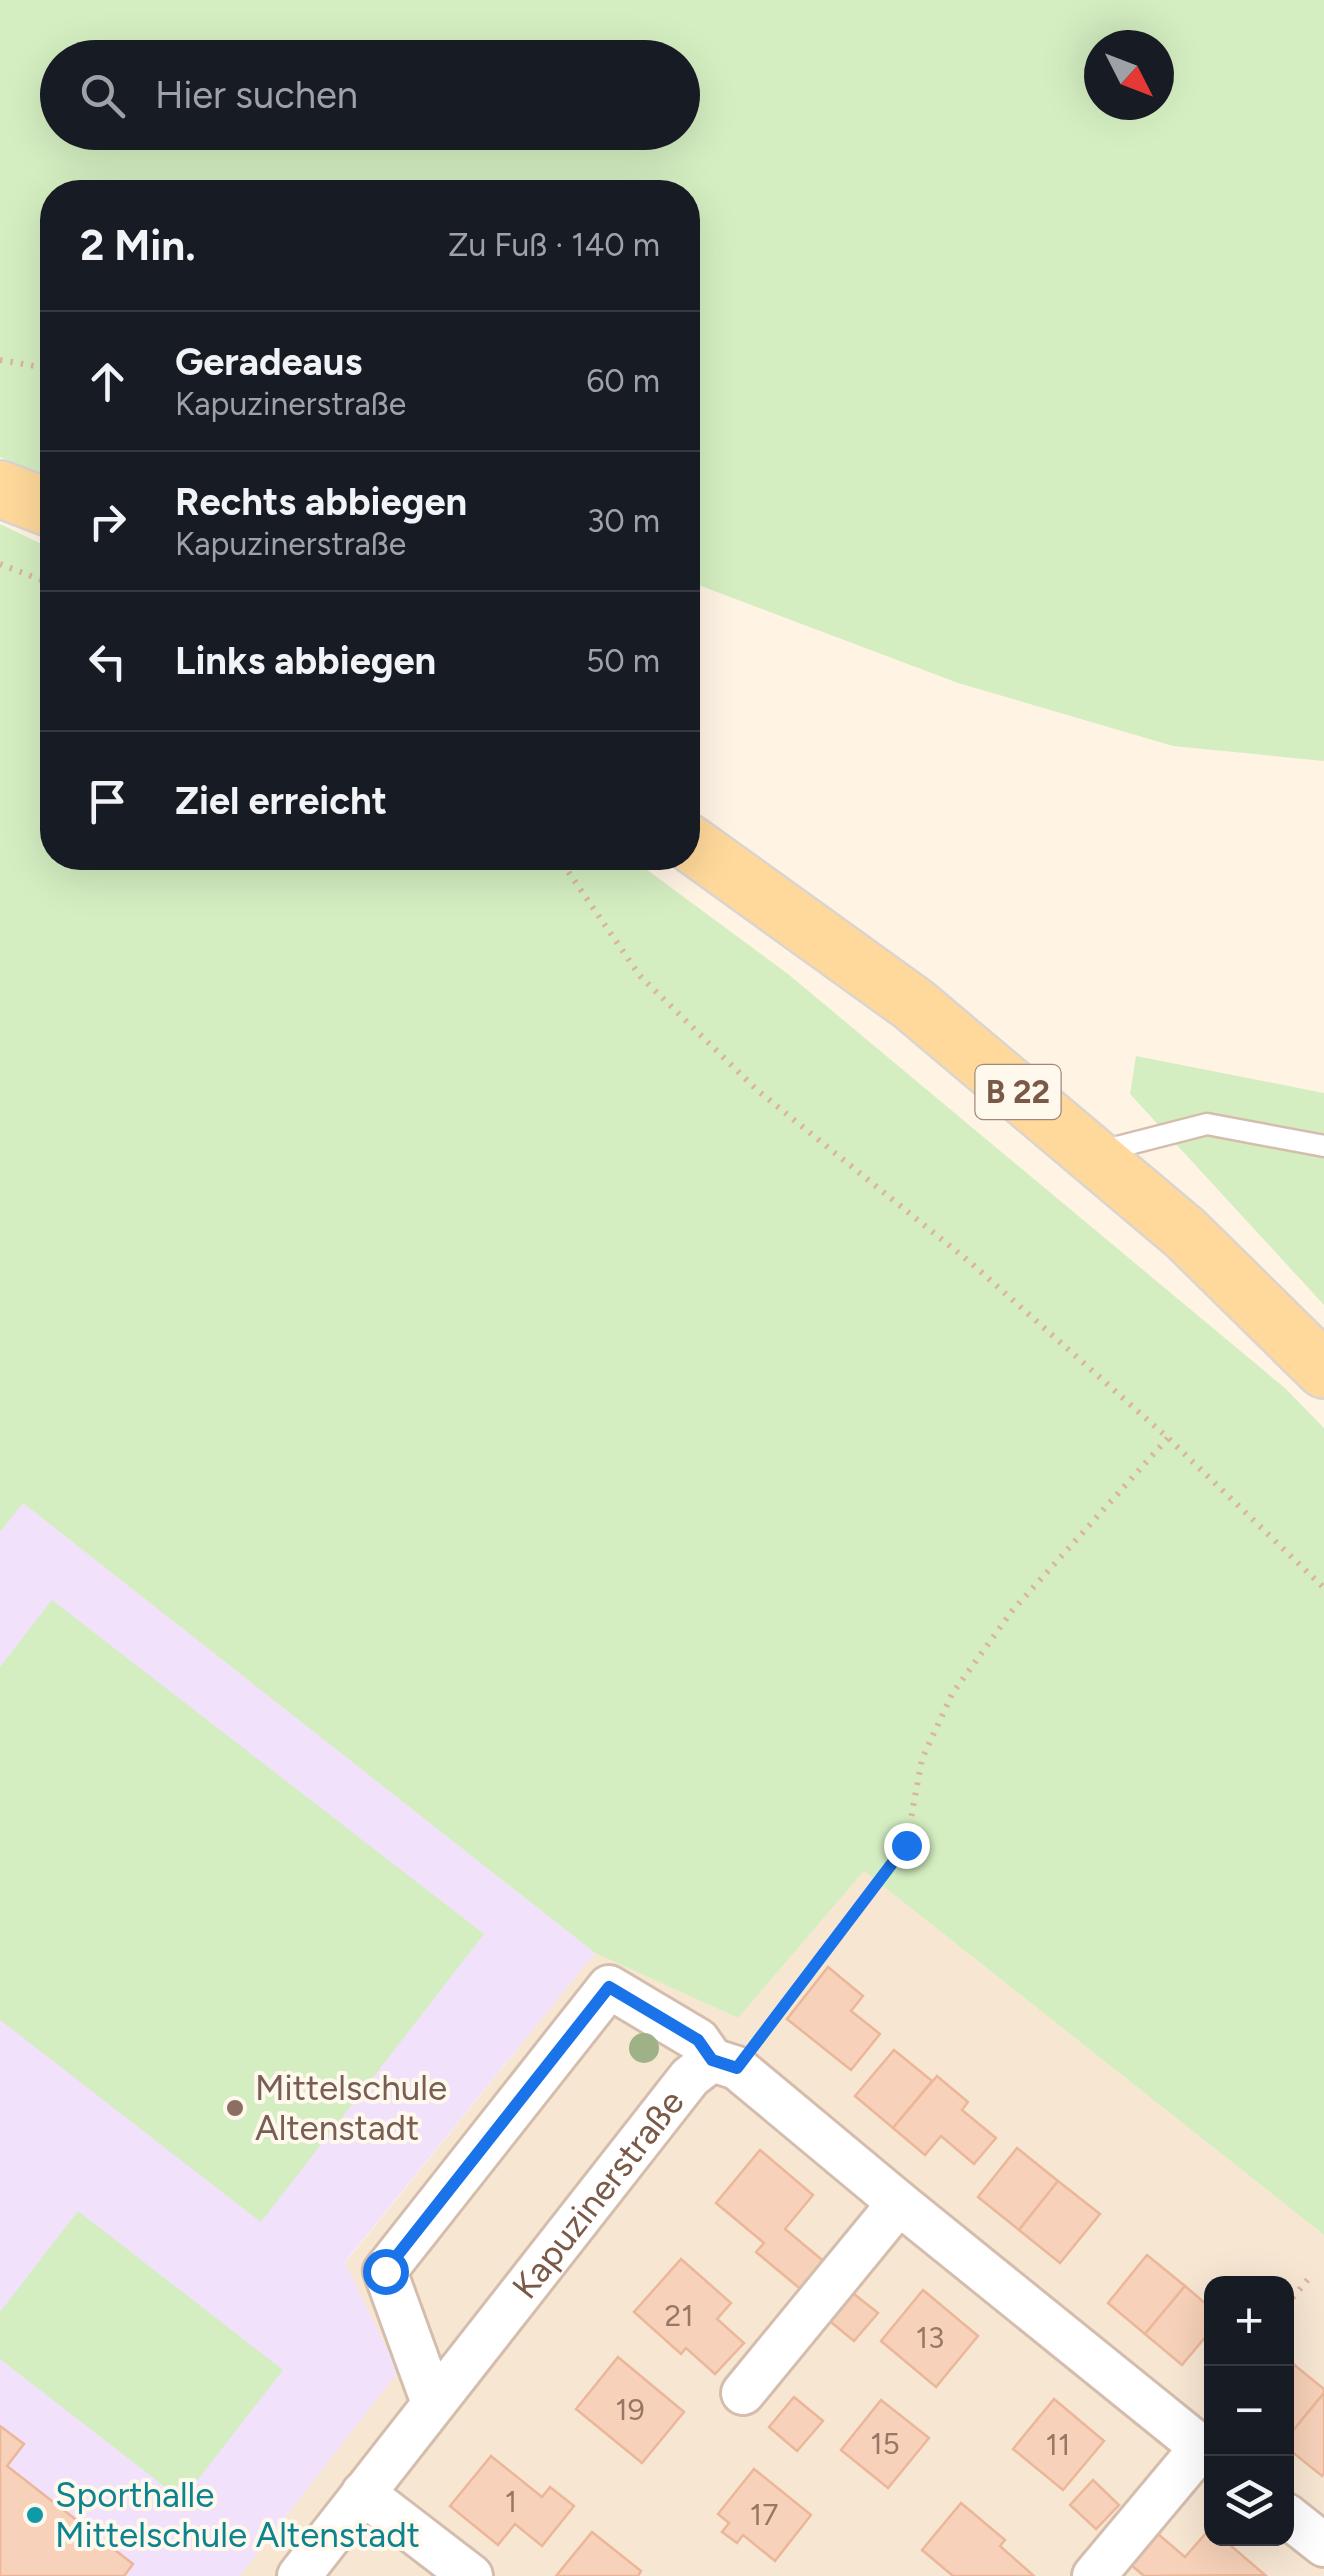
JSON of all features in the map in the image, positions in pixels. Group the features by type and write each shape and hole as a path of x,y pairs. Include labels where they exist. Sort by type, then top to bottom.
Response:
{"main road":[{"path":"0,489 40,504"},
{"name":"B 22","path":"700,851 913,1004 1186,1234 1324,1370"}],"street":[{"name":"Kapuzinerstraße","path":"299,2576 690,2077 725,2064 698,2040 609,1987 385,2271 433,2403"},
{"path":"725,2064 1204,2450"},
{"path":"743,2392 898,2203"},
{"path":"1094,2576 1204,2454"},
{"path":"364,2493 470,2576"},
{"path":"1294,2521 1324,2544"}],"lane":[{"path":"1091,1153 1206,1124 1324,1146"}],"path":[{"path":"0,360 40,367"},
{"path":"0,564 40,579"},
{"path":"567,870 640,976 757,1090 970,1264 1168,1438 1324,1588"},
{"path":"725,2064 906,1845 922,1759 952,1694 1012,1611 1168,1438"},
{"path":"1294,2296 1309,2278"}],"shaded area":[{"name":"Mittelschule Altenstadt","path":"22,1502 595,1953 345,2262 398,2372 240,2576 0,2576 0,1532"},
{"path":"864,1871 1324,2235 1324,2576 240,2576 397,2373 345,2263 595,1953 738,2018"}],"green space":[{"path":"0,0 1324,0 1324,761 1173,746 958,683 700,586 700,180 40,180 40,475 0,457"},
{"path":"0,524 40,543 40,870 647,870 788,974 1286,1389 1324,1428 1324,2235 864,1871 738,2018 595,1953 23,1503 0,1532"},
{"path":"1136,1056 1324,1093 1324,1305 1130,1094"},
{"path":"52,1600 484,1934 261,2222 0,2020 0,1667"},
{"path":"78,2211 283,2370 182,2500 0,2359 0,2312"}],"building":[{"path":"828,1967 863,1996 851,2011 880,2034 851,2070 787,2019"},
{"path":"894,2050 932,2081 893,2128 855,2096"},
{"path":"937,2076 968,2102 962,2110 996,2138 974,2164 941,2136 925,2155 893,2128"},
{"path":"1017,2148 1058,2181 1019,2230 978,2197"},
{"path":"760,2150 813,2195 785,2229 827,2264 804,2292 756,2252 764,2243 716,2203"},
{"path":"1058,2181 1100,2214 1060,2263 1019,2230"},
{"path":"1147,2255 1185,2286 1145,2334 1108,2303"},
{"path":"681,2259 731,2303 717,2319 744,2343 715,2374 686,2348 681,2354 634,2312"},
{"path":"1185,2286 1204,2302 1204,2339 1182,2365 1145,2334"},
{"path":"849,2290 878,2313 854,2341 826,2318"},
{"path":"923,2290 978,2336 936,2387 881,2341"},
{"path":"618,2357 684,2412 642,2463 576,2409"},
{"path":"1294,2365 1324,2393 1294,2429"},
{"path":"1324,2393 1322,2476 1294,2453 1294,2429"},
{"path":"794,2397 823,2421 797,2451 769,2427"},
{"path":"1054,2399 1104,2441 1063,2490 1013,2449"},
{"path":"881,2400 929,2438 888,2488 841,2450"},
{"name":"Sporthalle Mittelschule Altenstadt","path":"0,2426 24,2444 7,2466 133,2564 124,2576 0,2576"},
{"path":"491,2456 542,2497 550,2487 574,2506 542,2546 515,2524 498,2545 450,2506"},
{"path":"754,2469 811,2515 775,2561 743,2535 737,2543 722,2532 729,2523 718,2514"},
{"path":"1093,2480 1119,2505 1096,2529 1070,2505"},
{"path":"961,2503 1005,2540 1000,2546 1034,2576 953,2576 922,2550"},
{"path":"1151,2528 1185,2557 1204,2535 1204,2546 1231,2546 1265,2575 1144,2576 1124,2559"},
{"path":"592,2532 641,2571 638,2576 556,2576"}],"place":[{"name":"Mittelschule Altenstadt","path":"235,2108"},
{"name":"Sporthalle Mittelschule Altenstadt","path":"35,2515"}],"route":[{"path":"385,2271 609,1987 698,2040 712,2060 737,2068 906,1845"}]}
